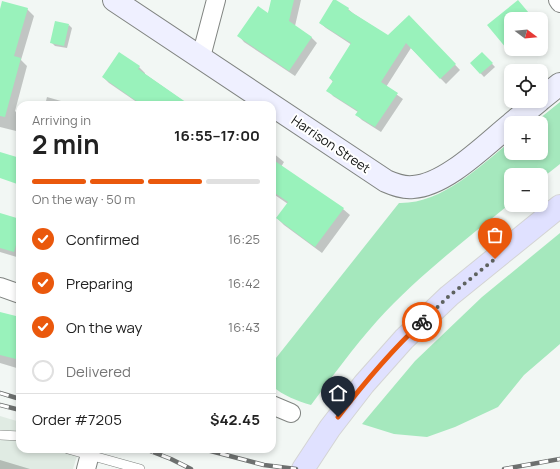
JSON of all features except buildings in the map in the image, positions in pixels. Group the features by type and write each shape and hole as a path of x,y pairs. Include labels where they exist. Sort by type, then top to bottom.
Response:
{"main road":[{"path":"303,469 330,428 364,384 404,339 449,296 560,206"}],"street":[{"name":"Harrison Street","path":"114,0 267,101"},
{"path":"201,57 216,0"},
{"name":"Harrison Street","path":"548,94 560,84"},
{"name":"Harrison Street","path":"276,107 386,181 398,186 413,187 430,184 450,174 504,130"},
{"name":"Harrison Street","path":"521,116 530,108"},
{"path":"0,287 16,293"},
{"path":"276,407 291,413"}],"lane":[{"path":"0,435 16,436"},
{"path":"74,453 88,462 140,469"}],"shaded area":[{"path":"0,416 16,421 16,453 78,453 73,469 0,469"}],"green space":[{"path":"560,102 560,164 548,173 548,168 504,168 504,209 442,259 392,305 377,321 311,405 291,398 276,389 276,358 399,203 415,202 445,191 473,172 504,147 504,160 548,160 548,116 543,116"},
{"path":"560,233 560,344 524,375 498,407 455,427 427,437 394,434 362,424 415,361 482,297"}],"railway":[{"path":"0,393 16,398"},
{"path":"0,405 16,409"},
{"path":"155,453 191,469"},
{"path":"218,453 264,465 296,469"},
{"path":"504,469 560,459"}],"way so far":[{"path":"422,322 449,296 495,259"}],"route":[{"path":"338,417 364,384 404,339 422,322"}]}
